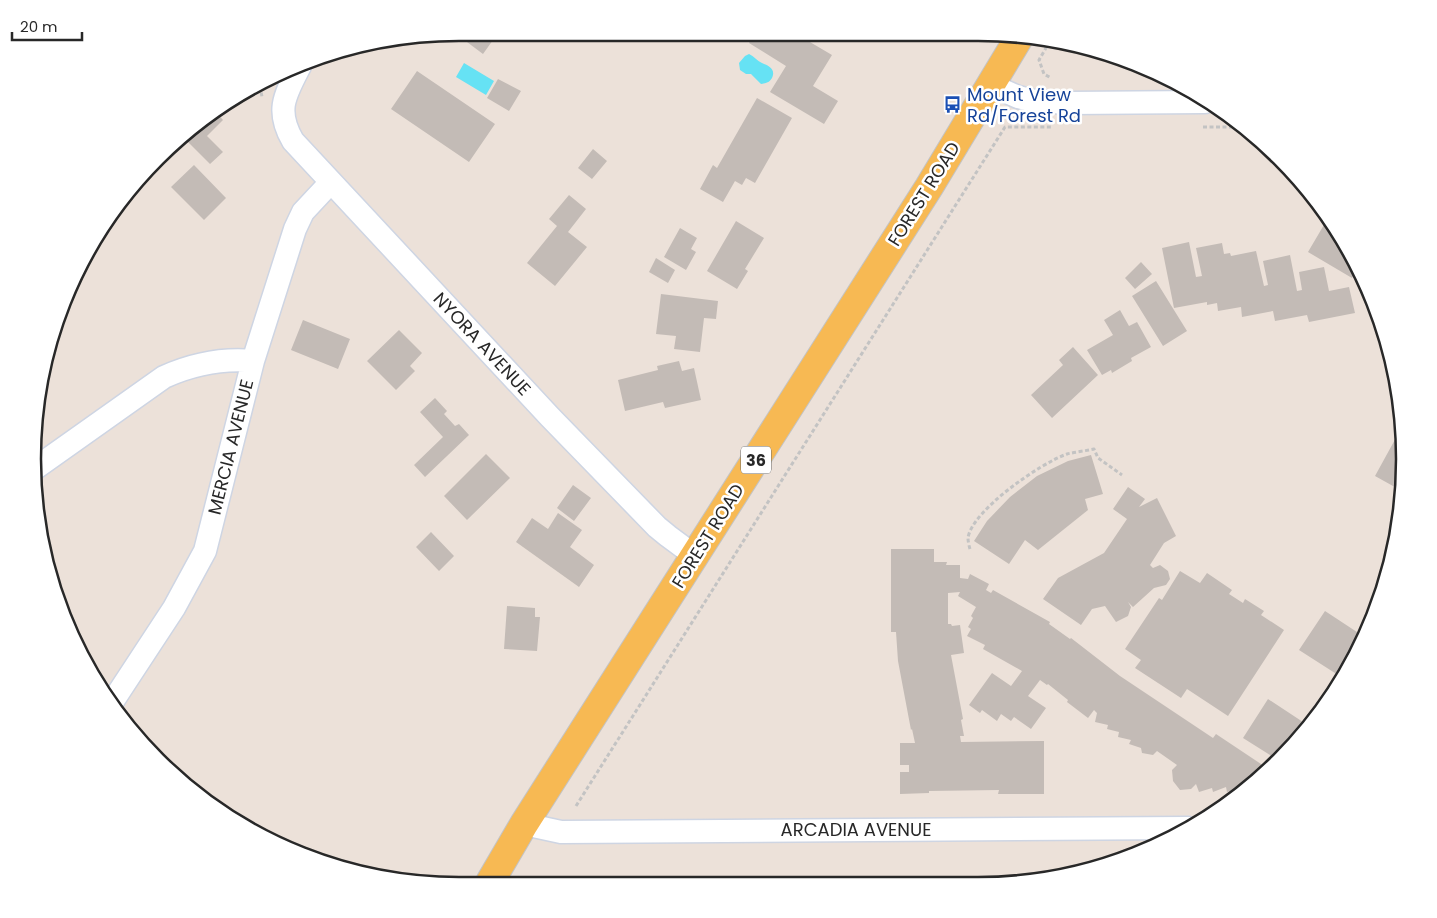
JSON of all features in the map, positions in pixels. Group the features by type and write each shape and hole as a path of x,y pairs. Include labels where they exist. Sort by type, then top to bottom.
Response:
{"main road":[{"name":"FOREST ROAD","path":"493,877 524,824 929,187 1016,43"}],"street":[{"name":"NYORA AVENUE","path":"296,74 284,102 286,128 293,141 574,442 657,527 695,556"},
{"path":"991,85 1018,97 1034,101 1068,103 1195,102"},
{"name":"MERCIA AVENUE","path":"116,696 174,608 205,551 253,361 294,229 303,212 331,182"},
{"path":"41,464 164,377 198,364 223,361 253,361"},
{"name":"ARCADIA AVENUE","path":"524,824 561,832 1155,837"}],"path":[{"path":"1044,74 1039,60 1046,47"},
{"path":"576,806 1005,127"},
{"path":"970,550 968,538 974,524 991,504 1019,481 1043,465 1067,454 1094,449 1098,458 1122,475"}],"water":[{"path":"749,54 772,70 773,75 769,82 761,84 751,74 746,74 740,70 739,63"},
{"path":"464,63 494,81 486,95 456,77"}],"building":[{"path":"466,41 492,41 483,54"},
{"path":"750,41 808,41 832,55 813,86 838,101 824,124 770,92 786,66 749,43"},
{"path":"417,71 495,124 469,162 391,109"},
{"path":"498,79 521,91 509,111 487,98"},
{"path":"757,98 792,118 755,183 746,178 742,185 735,181 723,202 700,189 713,165 717,168"},
{"path":"220,117 223,120 207,136 223,152 210,164 188,142"},
{"path":"593,149 607,161 592,179 578,168"},
{"path":"194,165 226,198 204,220 171,187"},
{"path":"569,195 586,209 568,232 587,247 555,286 527,263 557,226 549,219"},
{"path":"736,221 764,238 745,269 748,271 737,289 707,271"},
{"path":"1324,225 1355,278 1352,278 1308,252"},
{"path":"680,228 697,238 691,249 696,252 686,270 664,257"},
{"path":"1189,242 1196,277 1202,276 1196,248 1222,243 1224,254 1230,253 1231,256 1256,251 1264,286 1268,285 1263,261 1290,255 1297,291 1302,290 1299,272 1324,267 1329,291 1349,287 1355,313 1309,322 1307,315 1275,321 1273,311 1242,317 1241,307 1218,311 1217,303 1207,305 1207,302 1174,308 1162,248"},
{"path":"656,258 675,270 668,283 649,272"},
{"path":"1141,262 1152,274 1135,289 1125,278"},
{"path":"1156,281 1187,331 1163,346 1132,296"},
{"path":"661,294 718,301 716,319 704,318 700,352 674,349 676,336 656,334"},
{"path":"1120,310 1129,326 1137,322 1151,347 1131,358 1132,361 1112,373 1111,370 1102,375 1087,350 1113,335 1104,320"},
{"path":"303,320 350,339 338,369 291,350"},
{"path":"399,330 422,353 410,366 415,371 396,390 367,361"},
{"path":"1073,347 1098,375 1052,418 1031,395 1063,365 1059,360"},
{"path":"679,361 682,371 694,368 701,400 665,408 663,402 625,411 618,380 658,370 657,366"},
{"path":"435,398 447,411 444,414 455,426 459,424 469,435 425,477 414,465 443,437 420,412"},
{"path":"1395,439 1395,487 1375,476"},
{"path":"486,454 510,478 467,520 444,496"},
{"path":"1091,455 1103,494 1085,499 1088,510 1038,550 1025,540 1009,564 974,541 987,521 1010,497 1037,476 1068,461"},
{"path":"573,485 591,498 574,521 557,508"},
{"path":"1128,487 1145,499 1139,507 1157,498 1176,536 1164,543 1150,565 1153,568 1160,565 1168,571 1170,579 1166,585 1154,588 1133,607 1128,602 1131,607 1128,616 1116,622 1105,606 1092,609 1081,625 1043,599 1058,578 1104,553 1127,519 1113,509"},
{"path":"558,513 582,530 570,547 594,565 579,587 516,542 532,518 548,529"},
{"path":"431,532 454,556 439,571 416,547"},
{"path":"891,549 934,549 934,562 947,562 946,565 960,565 960,578 968,579 970,574 989,584 986,590 991,593 993,590 1050,622 1049,624 1071,638 1120,676 1213,738 1216,734 1261,765 1232,790 1227,792 1226,787 1213,792 1212,788 1199,792 1196,784 1191,789 1180,790 1173,781 1172,770 1177,765 1157,751 1153,755 1142,753 1141,748 1129,744 1131,740 1118,737 1119,732 1107,729 1108,725 1095,722 1097,713 1094,710 1088,718 1048,684 1040,680 1028,696 1046,708 1031,729 1014,717 1011,721 1001,714 997,721 982,710 980,713 969,705 992,673 1011,686 1022,671 983,649 985,645 967,636 971,629 968,627 973,618 971,616 976,607 958,596 960,592 948,593 948,624 952,626 960,625 964,653 951,655 963,719 961,720 964,736 960,736 961,742 1044,741 1044,794 998,794 999,790 929,791 929,793 900,794 900,772 909,772 909,765 900,765 900,743 915,743 898,661 896,632 891,632"},
{"path":"1180,571 1200,583 1207,573 1232,590 1229,594 1243,603 1245,599 1264,611 1261,615 1284,630 1228,716 1187,689 1181,698 1135,668 1141,660 1125,649 1159,598 1162,600"},
{"path":"507,606 535,608 535,617 540,617 537,651 504,649"},
{"path":"1325,611 1358,633 1336,674 1299,650"},
{"path":"1268,699 1302,721 1271,756 1243,738"}],"place":[{"name":"Mount View Rd/Forest Rd","path":"953,105"}]}
